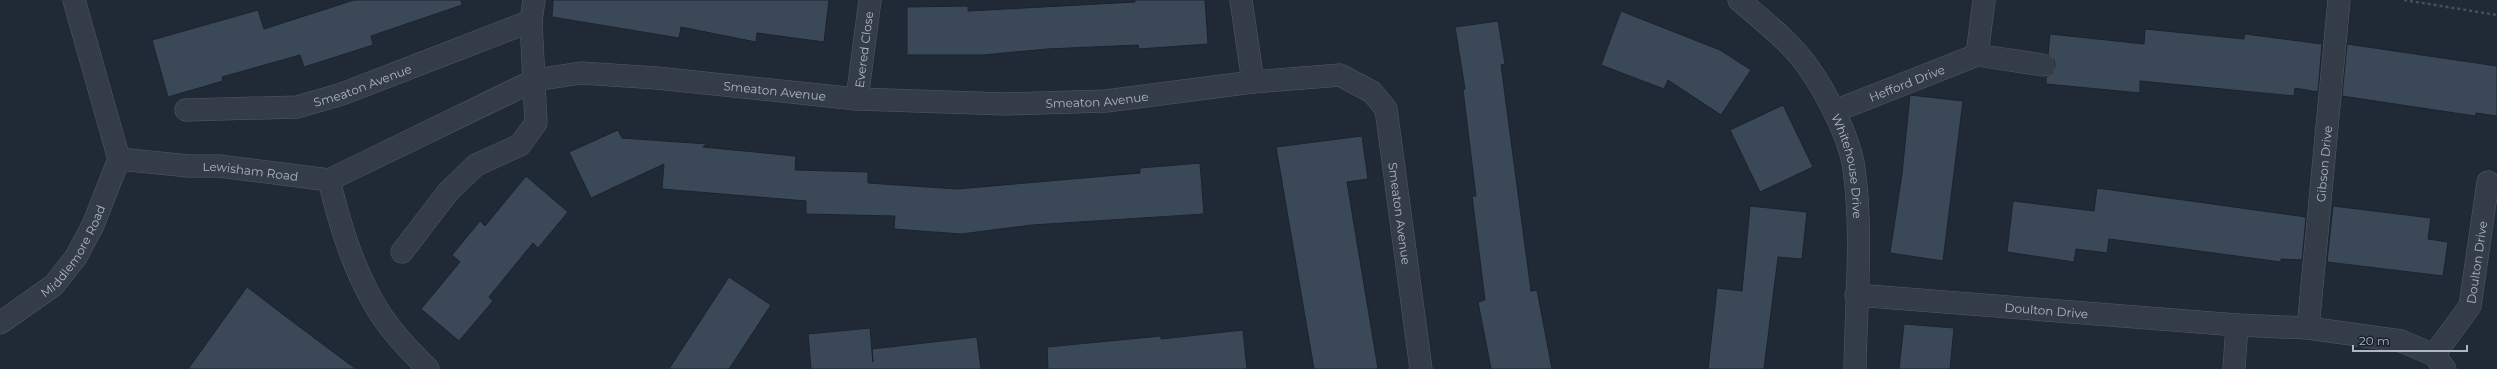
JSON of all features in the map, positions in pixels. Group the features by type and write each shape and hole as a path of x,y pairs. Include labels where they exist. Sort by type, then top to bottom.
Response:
{"street":[{"path":"74,0 119,159"},
{"path":"402,252 448,192 476,165 520,145 536,124 531,22 534,0"},
{"name":"Evered Close","path":"857,99 870,0"},
{"path":"1242,0 1253,82"},
{"name":"Whitehouse Drive","path":"1739,0 1778,34 1808,67 1836,111 1854,167 1858,220 1855,369"},
{"path":"1977,56 1984,0"},
{"name":"Gibson Drive","path":"2308,328 2339,0"},
{"name":"Smeaton Avenue","path":"186,110 297,107 342,94 531,22"},
{"name":"Hefford Drive","path":"1836,111 1977,56 2043,65"},
{"name":"Smeaton Avenue","path":"329,180 535,80 581,73 657,78 857,99 1005,104 1106,101 1253,82 1340,75 1372,92 1386,109 1421,369"},
{"name":"Lewisham Road","path":"119,159 189,166 219,166 329,180"},
{"name":"Middlemore Road","path":"0,323 54,285 76,257 93,225 119,159"},
{"path":"329,180 341,230 372,301 401,342 428,369"},
{"name":"Doulton Drive","path":"1856,295 2237,325 2308,328 2401,341 2440,362 2470,306 2488,182"},
{"path":"2234,369 2237,325"}],"path":[{"path":"2404,0 2497,15"}],"building":[{"path":"354,0 461,0 462,5 371,36 373,45 304,67 300,55 222,77 223,81 168,97 152,40 258,10 264,29"},
{"path":"553,0 829,0 824,42 757,33 756,42 681,27 679,38 552,17"},
{"path":"1135,0 1205,0 1208,44 1139,49 1138,45 1047,49 983,55 907,55 907,7 968,6 968,11 1135,2"},
{"path":"1621,11 1720,50 1751,70 1721,115 1668,80 1664,89 1601,65"},
{"path":"1498,21 1505,64 1501,65 1531,291 1537,290 1552,369 1491,369 1478,302 1485,300 1472,196 1476,196 1463,90 1465,89 1455,27"},
{"path":"2145,29 2244,39 2245,34 2322,44 2318,92 2295,88 2294,96 2140,81 2140,93 2046,84 2046,77 2052,73 2055,66 2054,60 2048,54 2050,34 2144,44"},
{"path":"2347,44 2497,66 2497,116 2476,113 2475,116 2342,96"},
{"path":"1910,95 1963,101 1943,261 1890,253 1902,174"},
{"path":"1783,105 1813,167 1760,192 1730,130"},
{"path":"618,130 622,138 707,144 703,147 796,156 795,170 868,172 868,183 957,189 1140,173 1140,168 1200,163 1204,214 1032,225 961,234 894,229 895,216 806,214 806,201 662,189 664,164 591,198 569,152"},
{"path":"1362,136 1368,179 1347,182 1378,369 1314,369 1276,147"},
{"path":"526,176 568,212 538,248 533,243 489,297 493,301 459,341 421,309 460,262 452,255 480,221 485,226"},
{"path":"2097,188 2306,217 2302,260 2281,259 2281,262 2109,239 2107,253 2076,249 2074,262 2007,252 2013,201 2094,211"},
{"path":"1750,206 1807,212 1802,259 1778,257 1764,369 1708,369 1717,288 1742,291"},
{"path":"2333,206 2431,218 2428,239 2448,242 2443,276 2327,262"},
{"path":"729,277 771,305 729,369 669,369"},
{"path":"247,287 297,325 356,369 188,369"},
{"path":"1904,324 1954,328 1950,369 1899,369"},
{"path":"870,328 873,362 872,349 977,337 981,369 811,369 808,334"},
{"path":"1243,330 1247,369 1048,369 1047,347 1161,336 1161,339"}]}
